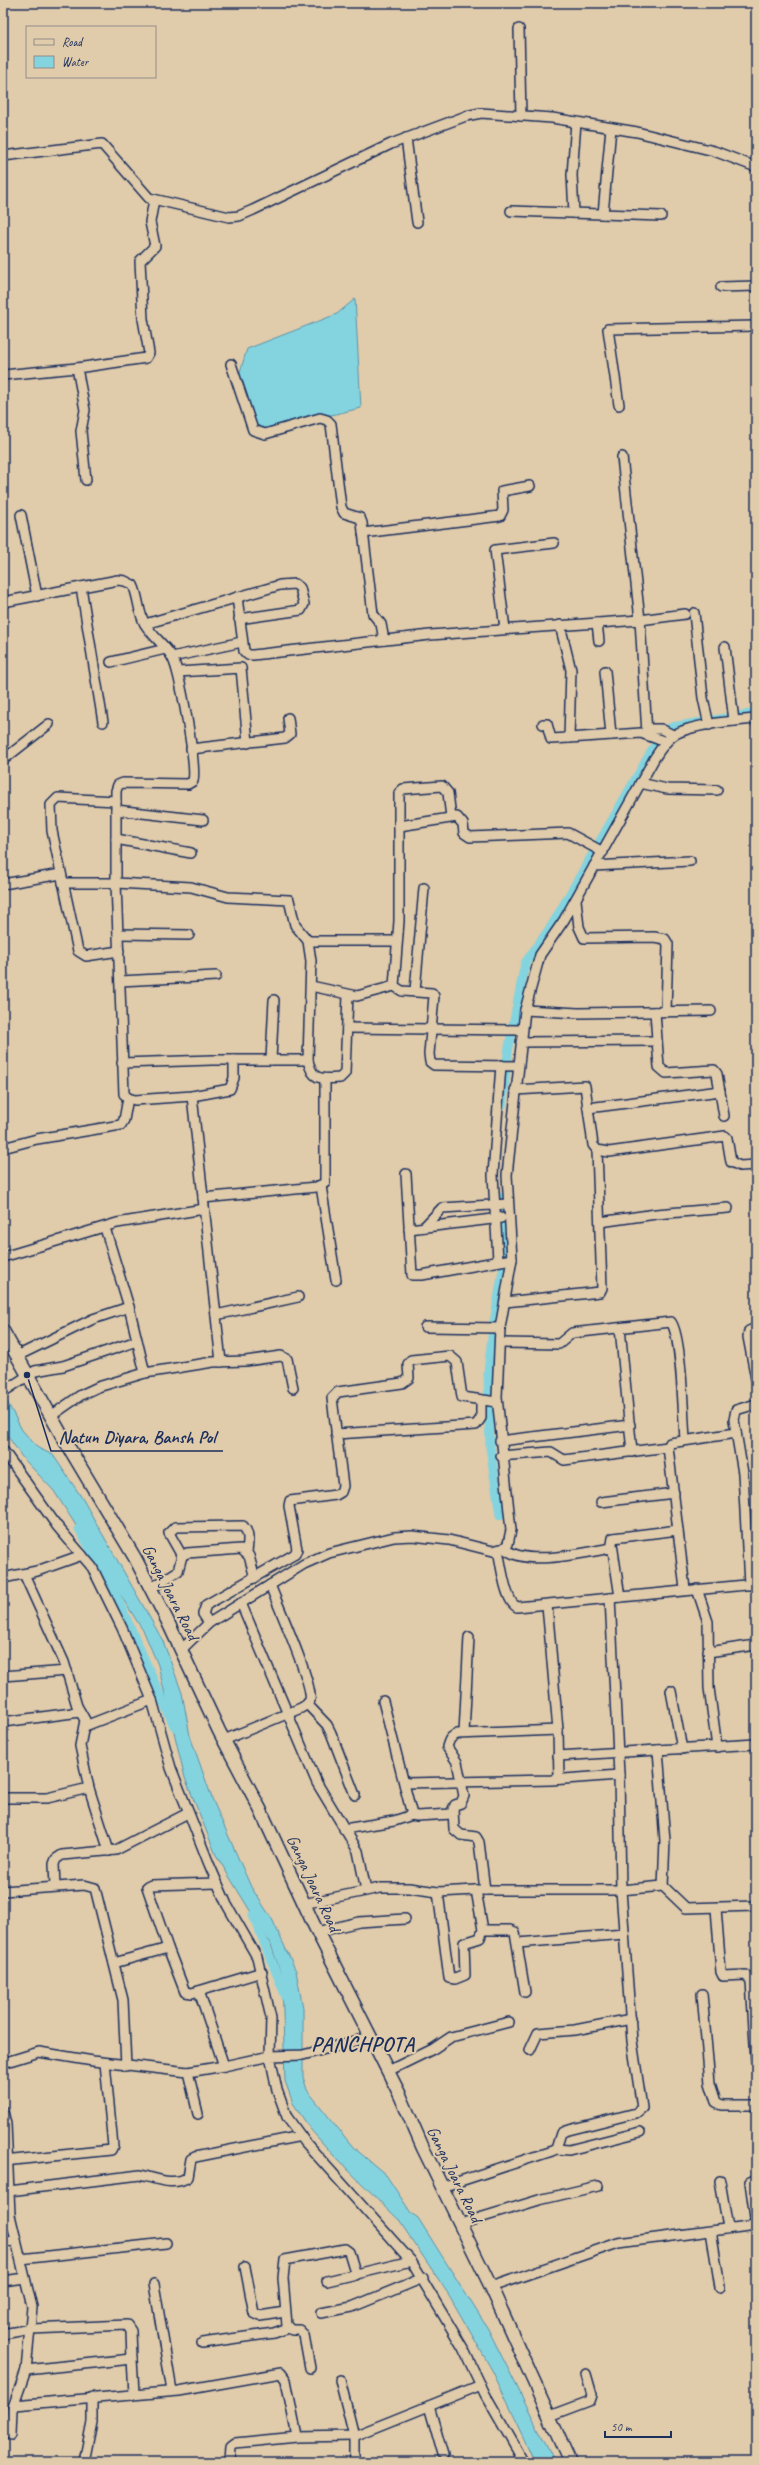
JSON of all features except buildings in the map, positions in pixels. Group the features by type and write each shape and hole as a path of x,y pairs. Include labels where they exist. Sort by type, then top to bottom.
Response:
{"main road":[{"name":"Ganga Joara Road","path":"3,1331 27,1376 135,1558 182,1650 224,1740 260,1809 303,1904 388,2071 491,2287 570,2462"}],"street":[{"path":"519,29 521,116"},
{"path":"3,156 102,144 145,196 154,200 221,216 239,216 406,138 472,114 521,116 576,122 672,139 714,151 756,167"},
{"path":"574,213 572,175 576,122"},
{"path":"603,214 612,128"},
{"path":"406,138 417,222"},
{"path":"3,374 77,368 146,358 149,353 143,319 139,270 140,261 155,246 150,222 154,200"},
{"path":"511,211 661,216"},
{"path":"721,287 756,286"},
{"path":"619,406 608,329 756,326"},
{"path":"231,364 253,430 265,434 320,418 327,420 331,424 341,507 348,516 360,518 364,533 373,614 381,624 384,640"},
{"path":"77,368 85,410 81,431 86,480"},
{"path":"622,457 640,620 650,735"},
{"path":"364,533 500,516 503,510 502,491 530,486"},
{"path":"21,515 37,596"},
{"path":"505,629 495,550 554,543"},
{"path":"3,602 118,580 130,582 136,590 145,624 172,657 178,672 192,750 195,770 193,781 188,784 123,783 118,785 116,806 116,883 124,1094 128,1098 135,1100 192,1096 230,1089 234,1078 234,1060"},
{"path":"145,624 280,585 294,584 300,588 304,604 301,610 239,619"},
{"path":"81,587 103,722"},
{"path":"237,597 242,642 244,651 248,655 384,640 505,629 640,620 685,614"},
{"path":"694,614 703,698 708,721"},
{"path":"597,623 599,641"},
{"path":"560,625 571,670 569,738"},
{"path":"172,657 242,642"},
{"path":"725,647 734,716"},
{"path":"111,662 165,649"},
{"path":"178,672 241,668 248,743"},
{"path":"605,671 611,735"},
{"path":"521,1042 516,1030 524,1010 540,955 576,900 594,866 598,850 667,739 708,721 734,716 756,719"},
{"path":"192,750 288,737 290,734 288,718"},
{"path":"3,760 49,724"},
{"path":"543,724 548,724 551,739 611,735 650,735"},
{"path":"650,735 652,729 661,729 667,739"},
{"path":"640,784 667,789 717,790"},
{"path":"394,986 400,921 398,797 403,789 442,786 448,793 451,817"},
{"path":"119,951 81,955 78,951 52,831 51,805 54,800 58,798 203,820"},
{"path":"399,826 451,817 460,820 464,833 470,837 568,833 598,850"},
{"path":"116,839 191,853"},
{"path":"594,866 690,861"},
{"path":"3,884 62,879 191,887 228,897 289,900 295,925 308,941 311,961 308,1060 310,1071 314,1076 325,1079 340,1078 345,1073 348,995"},
{"path":"415,991 424,888"},
{"path":"576,900 581,934 584,938 654,937 665,939 668,944 666,1011"},
{"path":"118,934 189,935"},
{"path":"308,941 397,941"},
{"path":"120,981 216,976"},
{"path":"311,986 348,995 365,995 394,986 402,991 432,993 434,996 430,1030 430,1062 434,1065 509,1065"},
{"path":"271,1060 274,1000"},
{"path":"524,1010 578,1013 711,1011"},
{"path":"655,1012 659,1068 661,1071 714,1070 717,1074 724,1116"},
{"path":"347,1028 516,1030"},
{"path":"521,1042 657,1042"},
{"path":"182,1650 209,1623 304,1564 329,1553 394,1537 412,1536 448,1540 487,1552 501,1549 510,1538 511,1530 501,1456 497,1402 500,1328 512,1259 502,1218 501,1205 493,1168 509,1065 521,1042"},
{"path":"122,1063 308,1060"},
{"path":"498,1260 502,1218 501,1205 507,1175 516,1090 509,1065"},
{"path":"203,1198 321,1186 327,1179 325,1079"},
{"path":"505,1302 600,1292 600,1222 597,1150 593,1145 584,1086 516,1090"},
{"path":"588,1108 720,1091"},
{"path":"192,1096 221,1362"},
{"path":"3,1148 36,1139 121,1125 124,1120 128,1098"},
{"path":"597,1150 610,1152 725,1136 728,1138 731,1162 740,1166 756,1165"},
{"path":"406,1174 412,1275 422,1275 498,1260 512,1259"},
{"path":"321,1186 336,1280"},
{"path":"424,1227 442,1208 501,1205"},
{"path":"600,1222 656,1214 728,1208"},
{"path":"3,1257 126,1221 204,1209"},
{"path":"409,1229 502,1218"},
{"path":"105,1228 145,1373"},
{"path":"216,1315 298,1297"},
{"path":"17,1356 94,1319 128,1307"},
{"path":"500,1343 559,1344 572,1333 666,1321 671,1322 674,1326 685,1439"},
{"path":"425,1327 500,1328"},
{"path":"620,1328 632,1452"},
{"path":"756,1328 749,1332 748,1337 756,1380"},
{"path":"3,1392 35,1371 63,1366 137,1341"},
{"path":"51,1416 81,1395 98,1387 145,1373 221,1362 281,1356 287,1359 293,1388"},
{"path":"209,1623 203,1614 206,1605 295,1554 297,1549 290,1501 336,1495 341,1492 343,1486 336,1434 333,1403 334,1395 338,1392 406,1381 409,1378 408,1364 414,1358 450,1356 457,1362 462,1397 497,1402"},
{"path":"336,1434 476,1425 481,1418 481,1400"},
{"path":"501,1549 508,1597 512,1605 524,1607 685,1589 753,1584 743,1473 734,1420 736,1410 756,1404"},
{"path":"500,1441 630,1425"},
{"path":"685,1589 668,1447 670,1442 674,1440 736,1433"},
{"path":"501,1456 551,1452 564,1460 668,1447"},
{"path":"3,1450 57,1526 92,1567 122,1628 152,1700 171,1768 188,1813 226,1904 257,1957 262,1972 271,2018 277,2090 287,2117 301,2136 411,2261 423,2278 463,2348 481,2385 524,2462"},
{"path":"601,1502 674,1493"},
{"path":"182,1556 168,1533 175,1527 243,1526 247,1530 247,1552 255,1578"},
{"path":"620,1597 612,1541 617,1537 678,1530"},
{"path":"501,1549 513,1555 544,1558 612,1548"},
{"path":"150,1589 178,1571 182,1556 187,1553 234,1549 241,1549 247,1552"},
{"path":"3,1578 24,1574 82,1555"},
{"path":"24,1574 67,1671 85,1726 80,1746 89,1788 109,1851"},
{"path":"270,1585 308,1682 310,1692 307,1704"},
{"path":"697,1589 708,1622 709,1688 717,1747"},
{"path":"556,2149 561,2132 636,2113 642,2108 631,2019 621,1890 619,1775 610,1598"},
{"path":"241,1603 317,1783 360,1857 366,1890"},
{"path":"547,1605 558,1730 559,1779"},
{"path":"464,1733 469,1637"},
{"path":"708,1652 756,1646"},
{"path":"3,1673 67,1671"},
{"path":"671,1691 682,1749"},
{"path":"85,1726 152,1700"},
{"path":"384,1700 412,1815"},
{"path":"224,1740 307,1704"},
{"path":"307,1704 327,1725 355,1795"},
{"path":"3,1722 80,1712"},
{"path":"438,1892 449,1978 455,1979 465,1975 464,1943 480,1938 483,1930 479,1842 476,1837 456,1832 452,1814 455,1805 463,1800 457,1762 447,1747 451,1736 464,1733 558,1730"},
{"path":"558,1756 756,1744"},
{"path":"658,1750 665,1842 663,1886 686,1908 756,1906"},
{"path":"405,1782 559,1779 619,1775"},
{"path":"3,1798 47,1798 89,1788"},
{"path":"55,1887 54,1864 56,1859 62,1855 109,1851 188,1813"},
{"path":"344,1829 394,1821 412,1815 452,1814"},
{"path":"217,1883 151,1885 147,1887 185,1992 199,1991 262,1972"},
{"path":"3,1891 84,1885 95,1888 123,2000 126,2066"},
{"path":"303,1904 366,1890 409,1888 438,1892 480,1890 621,1890 663,1886"},
{"path":"716,1908 720,1972 727,1976 746,1975 751,1981 756,2060"},
{"path":"317,1932 359,1922 405,1919"},
{"path":"483,1930 510,1930 515,1932 525,1992"},
{"path":"518,1943 624,1934"},
{"path":"114,1963 168,1948"},
{"path":"199,1991 224,2066"},
{"path":"702,1994 710,2083 716,2102 722,2105 756,2105"},
{"path":"530,2050 538,2033 575,2030 631,2019"},
{"path":"388,2071 433,2049 451,2037 509,2022"},
{"path":"3,2063 39,2052 126,2066 188,2072 273,2056 303,2056 370,2037"},
{"path":"6,2161 111,2150 113,2146 105,2063"},
{"path":"188,2072 198,2114"},
{"path":"3,2110 10,2215 32,2308 26,2370 10,2418 11,2435"},
{"path":"442,2187 556,2149 569,2150 640,2132"},
{"path":"7,2186 140,2175 160,2181 185,2180 188,2177 191,2159 195,2157 301,2136"},
{"path":"491,2287 618,2243 756,2225 750,2182 756,2179"},
{"path":"720,2181 728,2228"},
{"path":"460,2224 539,2200 598,2186"},
{"path":"711,2230 720,2287"},
{"path":"3,2242 16,2241"},
{"path":"21,2259 166,2243"},
{"path":"288,2328 285,2312 283,2278 285,2260 345,2249 349,2252 356,2275"},
{"path":"327,2280 356,2275 411,2261"},
{"path":"245,2267 254,2313 260,2316 285,2312"},
{"path":"3,2281 25,2278"},
{"path":"321,2313 352,2307 423,2278"},
{"path":"154,2284 172,2392"},
{"path":"3,2334 30,2329 127,2325 130,2331 134,2393"},
{"path":"202,2343 274,2333 288,2328 299,2330 304,2335 310,2368"},
{"path":"26,2370 132,2359"},
{"path":"14,2405 134,2393 172,2392 281,2373 286,2380 297,2437"},
{"path":"550,2416 590,2400 592,2395 586,2374"},
{"path":"340,2380 354,2436 354,2462"},
{"path":"230,2462 231,2446 235,2443 297,2437 354,2436 481,2385"},
{"path":"84,2462 92,2422 92,2397"},
{"path":"429,2406 443,2455"}],"water":[{"path":"355,299 361,408 255,433 252,412 237,382 247,349 337,314"},
{"path":"3,1394 22,1430 38,1448 53,1455 82,1498 163,1641 182,1693 190,1736 213,1801 251,1887 272,1919 296,1971 303,2008 303,2077 307,2090 353,2147 386,2175 411,2213 418,2218 488,2329 555,2462 536,2462 492,2370 449,2295 398,2219 335,2157 311,2130 293,2103 285,2081 282,1977 271,1945 216,1855 185,1778 158,1665 144,1632 54,1491 22,1457 3,1429"}],"waterway":[{"path":"502,1105 508,1052 525,963 552,925 663,731 672,727 756,713"},
{"path":"499,1197 505,1259 493,1328 488,1373 490,1447 500,1515"},
{"path":"79,1529 112,1586 174,1726"},
{"path":"253,1915 286,1997"}],"place":[{"name":"Natun Diyara, Bansh Pol","path":"27,1375"}],"district":[{"name":"PANCHPOTA","path":"363,2044"}]}
